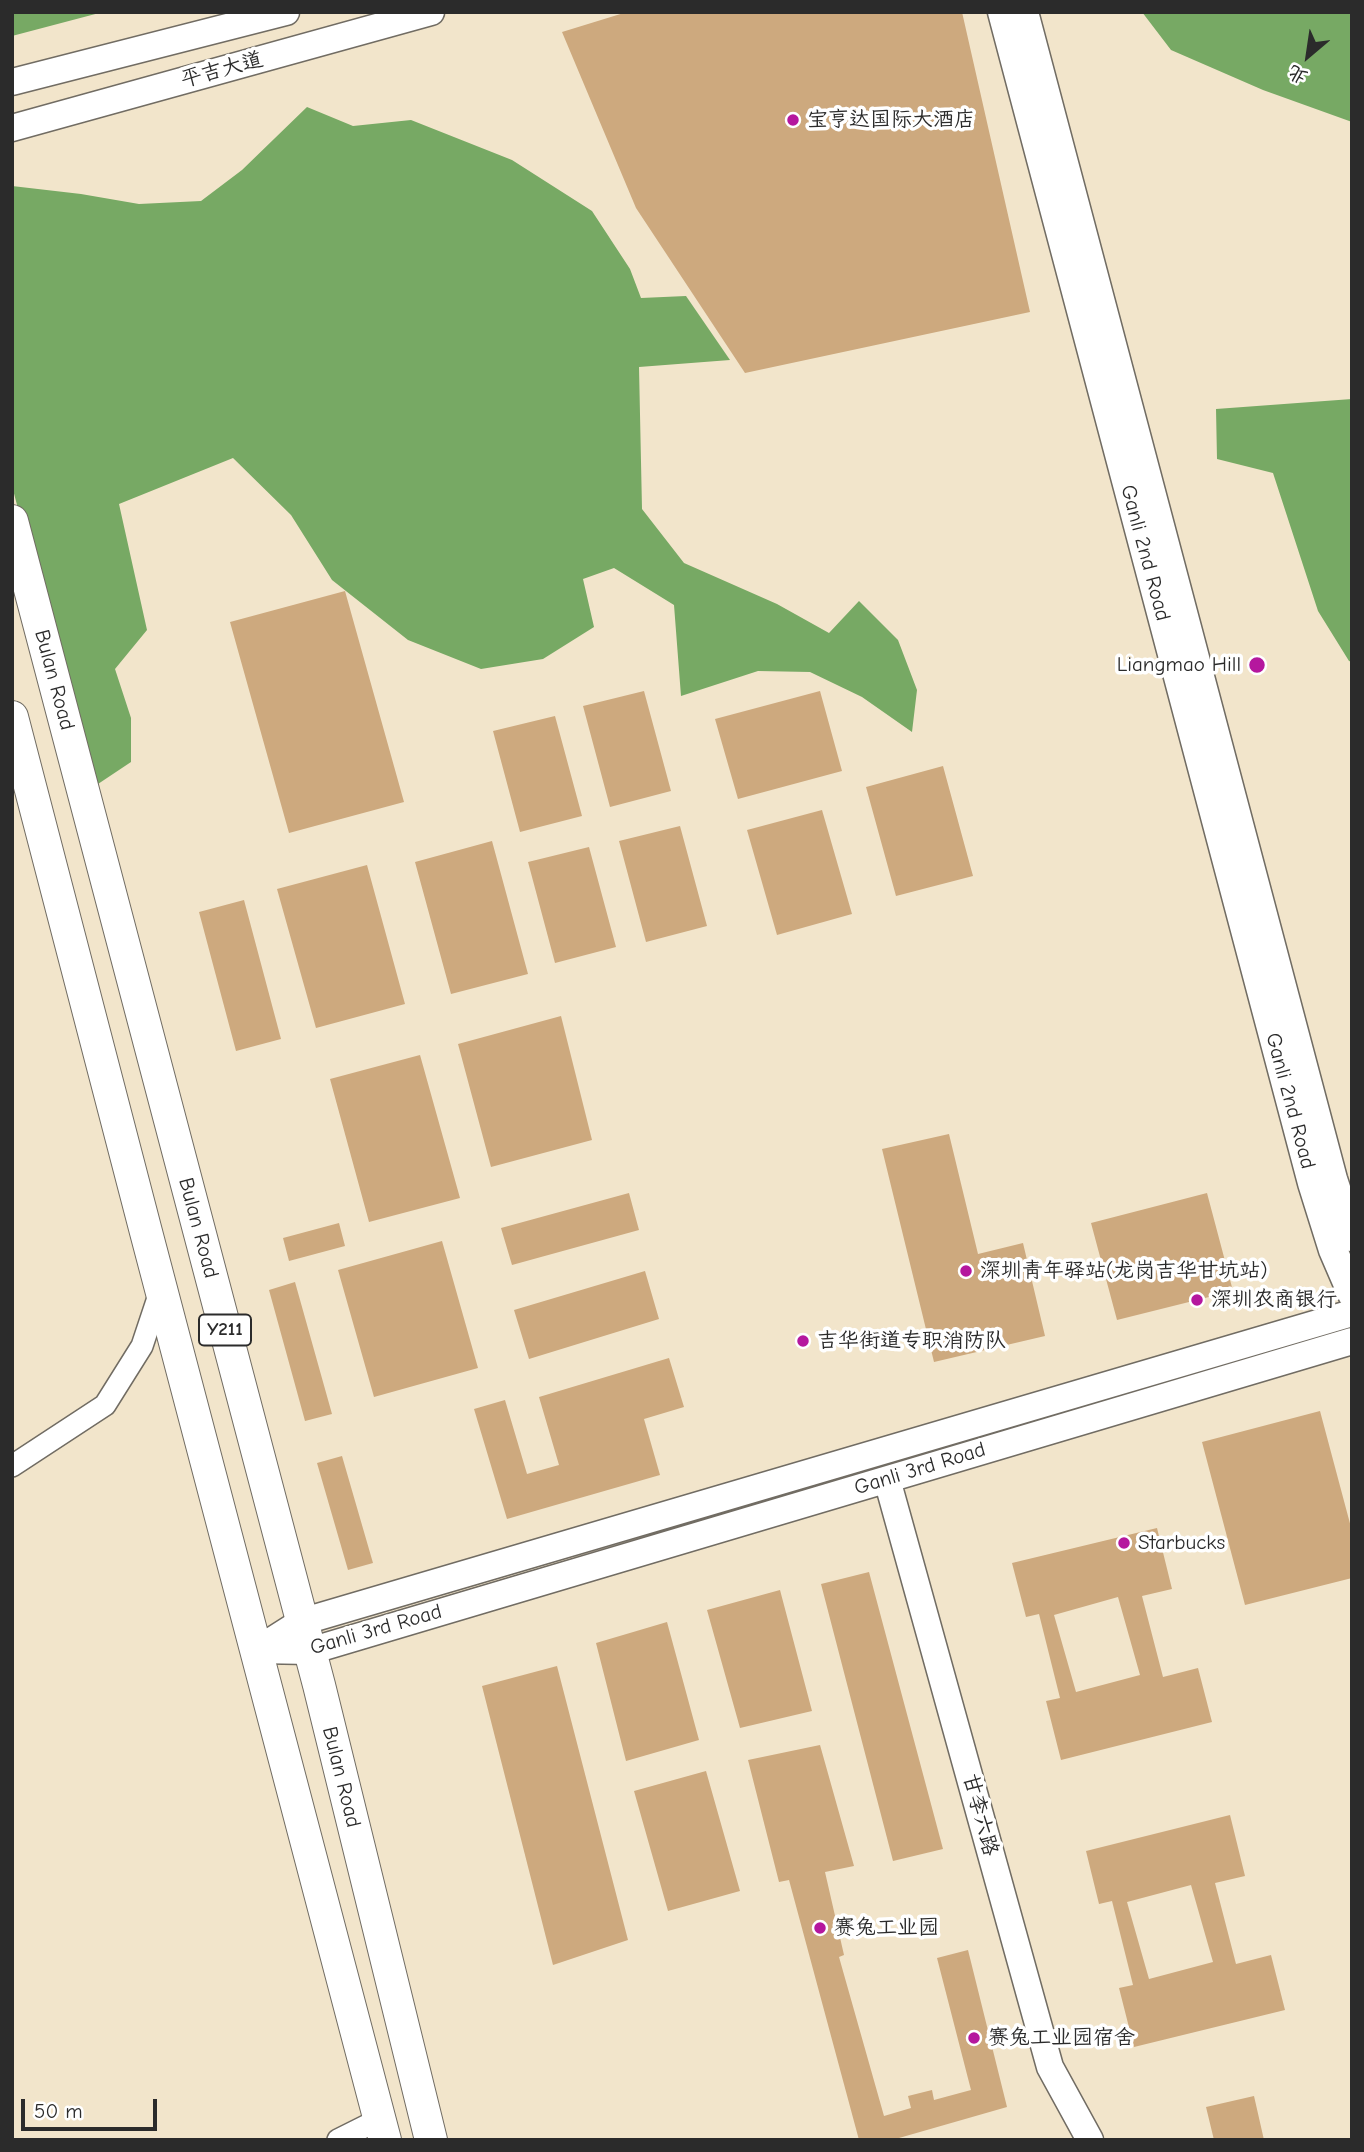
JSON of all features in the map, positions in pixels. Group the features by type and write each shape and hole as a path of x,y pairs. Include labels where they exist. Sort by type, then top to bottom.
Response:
{"main road":[{"name":"Ganli 2nd Road","path":"1002,12 1312,1183 1333,1250 1352,1294"},
{"name":"Ganli 2nd Road","path":"1024,12 1330,1166 1352,1237"},
{"name":"Bulan Road","path":"12,521 306,1636 431,2140"},
{"name":"Y211","path":"12,717 160,1292 382,2129"}],"street":[{"name":"平吉大道","path":"12,82 286,12"},
{"name":"平吉大道","path":"12,128 431,12"},
{"path":"12,72 37,66 87,63"},
{"path":"12,135 67,113"},
{"path":"12,1466 106,1405 142,1346 160,1292"},
{"name":"Ganli 3rd Road","path":"306,1636 1352,1313"},
{"name":"Ganli 3rd Road","path":"257,1650 1352,1341"},
{"name":"甘李六路","path":"888,1483 1049,2067 1090,2140"},
{"path":"338,2140 382,2129"}],"green space":[{"path":"12,12 103,12 12,36"},
{"path":"1142,12 1352,12 1352,122 1263,90 1171,50"},
{"path":"307,107 353,126 411,120 512,160 592,211 630,269 641,298 686,296 730,360 639,367 642,509 684,563 777,604 829,633 859,601 898,640 917,690 912,732 862,697 810,672 758,671 681,696 674,605 614,568 583,579 594,627 543,659 481,669 408,640 332,580 291,515 233,458 119,504 147,630 115,669 131,718 131,762 92,788 12,486 12,186 139,204 201,201 242,170"},
{"path":"1352,399 1352,662 1318,611 1273,473 1217,459 1216,409"}],"building":[{"name":"宝亨达国际大酒店","path":"627,12 962,12 1030,312 745,373 636,208 562,32"},
{"path":"345,591 404,802 289,833 230,622"},
{"path":"644,691 671,791 610,807 583,706"},
{"path":"820,691 842,771 738,799 715,719"},
{"path":"555,716 582,816 520,832 493,731"},
{"path":"943,766 973,876 896,896 866,787"},
{"path":"822,810 852,914 777,935 747,830"},
{"path":"680,826 707,926 646,942 619,841"},
{"path":"492,841 528,974 451,994 415,862"},
{"path":"589,847 616,947 555,963 528,862"},
{"path":"367,865 405,1004 316,1028 277,889"},
{"path":"244,900 281,1039 236,1051 199,912"},
{"path":"561,1016 592,1140 491,1167 458,1044"},
{"path":"420,1055 460,1198 369,1222 330,1079"},
{"path":"949,1134 978,1254 1023,1243 1045,1336 934,1362 882,1149"},
{"path":"629,1193 639,1230 512,1265 501,1228"},
{"path":"1207,1193 1233,1291 1117,1320 1091,1223"},
{"path":"339,1223 345,1246 289,1261 283,1238"},
{"path":"442,1241 478,1368 374,1397 338,1270"},
{"path":"645,1271 659,1319 529,1359 514,1310"},
{"path":"295,1282 332,1414 305,1421 269,1290"},
{"path":"669,1358 684,1407 644,1419 660,1475 507,1519 474,1409 505,1400 527,1474 559,1465 539,1397"},
{"path":"1320,1411 1352,1531 1352,1578 1245,1605 1202,1442"},
{"path":"342,1456 373,1563 348,1570 317,1463"},
{"path":"1157,1528 1172,1589 1142,1596 1163,1677 1198,1668 1212,1722 1061,1760 1046,1701 1060,1698 1039,1614 1026,1617 1012,1563","holes":["1118,1597 1140,1675 1076,1692 1054,1615"]},
{"path":"869,1572 943,1849 893,1861 821,1584"},
{"path":"780,1590 812,1711 740,1728 707,1610"},
{"path":"667,1622 699,1740 626,1761 596,1643"},
{"path":"557,1666 628,1940 553,1965 482,1686"},
{"path":"820,1745 854,1866 825,1872 844,1955 839,1957 884,2116 911,2108 908,2096 932,2090 934,2100 971,2090 937,1958 968,1950 1007,2107 892,2140 859,2140 789,1880 779,1882 748,1760"},
{"path":"706,1771 740,1891 668,1911 634,1791"},
{"path":"1230,1815 1245,1876 1215,1883 1236,1964 1271,1955 1285,2010 1134,2047 1119,1988 1133,1985 1112,1901 1099,1904 1086,1851","holes":["1191,1885 1213,1962 1149,1979 1127,1902"]},
{"path":"1254,2096 1264,2140 1214,2140 1206,2107"}],"place":[{"name":"宝亨达国际大酒店","path":"793,120"},
{"name":"Liangmao Hill","path":"1257,665"},
{"name":"深圳青年驿站(龙岗吉华甘坑站)","path":"966,1271"},
{"name":"深圳农商银行","path":"1197,1300"},
{"name":"吉华街道专职消防队","path":"803,1341"},
{"name":"Starbucks","path":"1124,1543"},
{"name":"赛兔工业园","path":"820,1928"},
{"name":"赛兔工业园宿舍","path":"974,2038"}]}
